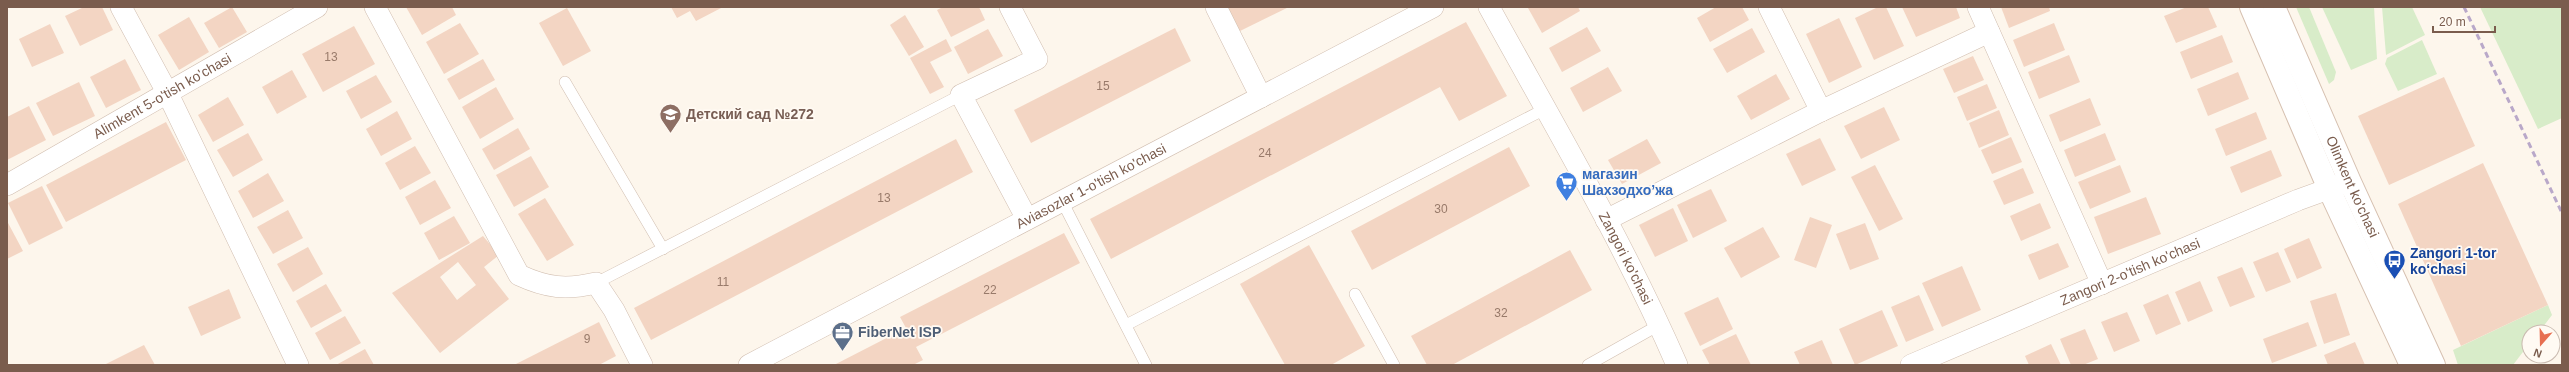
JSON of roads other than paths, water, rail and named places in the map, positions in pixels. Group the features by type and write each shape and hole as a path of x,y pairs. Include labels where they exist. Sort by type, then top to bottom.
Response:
{"main road":[{"name":"Olimkent ko'chasi","path":"2251,7 2328,189 2410,365"},
{"name":"Olimkent ko'chasi","path":"2274,7 2350,182 2434,365"}],"street":[{"path":"121,7 168,94 298,365"},
{"name":"Alimkent 5-o'tish ko'chasi","path":"7,185 168,94 317,7"},
{"path":"375,7 519,275 541,285 573,288 596,283 614,310 642,365"},
{"path":"1010,7 1037,59 961,95 1027,220"},
{"path":"1216,7 1261,97"},
{"name":"Aviasozlar 1-o'tish ko'chasi","path":"749,365 1433,7"},
{"name":"Zangori ko'chasi","path":"1489,7 1606,220 1659,325 1677,365"},
{"path":"1769,7 1821,111"},
{"path":"1978,7 2102,284"},
{"path":"1606,220 1821,111 1989,32"},
{"name":"Zangori 2-o'tish ko'chasi","path":"1911,365 2298,200 2350,182"}],"lane":[{"path":"565,82 663,249"},
{"path":"596,283 961,95"},
{"path":"1126,325 1545,110"},
{"path":"1062,201 1146,365"},
{"path":"1356,294 1394,365"},
{"path":"1588,365 1659,325"}],"railway":[{"path":"2464,7 2562,213"}],"place":[{"name":"Детский сад №272","path":"670,134"},
{"name":"магазин Шахзодхо’жа","path":"1566,202"},
{"name":"Zangori 1-tor ko‘chasi","path":"2395,280"},
{"name":"FiberNet ISP","path":"843,352"}]}
